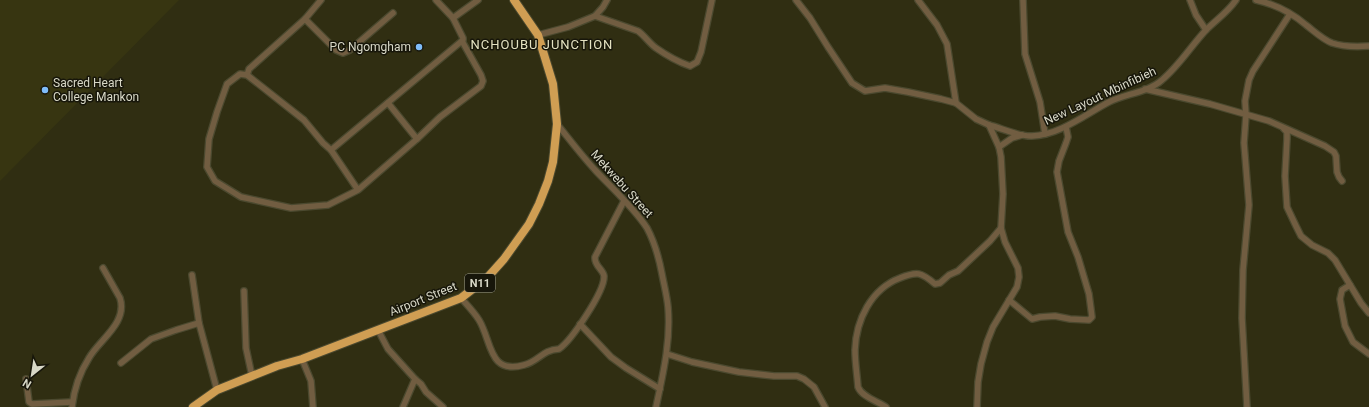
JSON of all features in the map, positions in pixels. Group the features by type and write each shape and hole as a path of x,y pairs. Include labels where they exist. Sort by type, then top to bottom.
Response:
{"highway":[{"name":"Airport Street","path":"193,407 217,390 461,298 487,278 500,264 529,224 539,204 553,162 557,124 553,84 538,35 514,0"}],"street":[{"path":"247,74 249,69 305,19 321,0"},
{"path":"358,190 331,150 323,143 304,120 247,74 240,74 227,84 209,139 207,167 215,181 242,197 291,208 328,205 358,190 440,117 481,86 483,81 482,75 462,41 463,38 453,18 436,0"},
{"path":"453,18 478,0"},
{"path":"538,35 568,27 595,16 603,7 606,0"},
{"path":"595,16 638,31 655,47 672,58 690,66 698,62 712,0"},
{"path":"796,0 810,18 852,82 865,92 885,88 956,103 947,44 937,25 918,0"},
{"path":"1023,0 1025,54 1040,102 1045,134"},
{"path":"1190,0 1196,15 1206,30"},
{"name":"New Layout Mbinfibieh","path":"956,103 976,119 988,125 1023,135 1031,136 1045,134 1066,127 1110,102 1157,84 1166,77 1206,30 1231,8 1236,0"},
{"path":"1256,0 1272,4 1290,14 1320,36 1331,42 1343,46 1369,46"},
{"path":"305,19 336,50 343,53 350,50 393,13"},
{"path":"1247,407 1242,318 1243,270 1249,205 1244,143 1246,115 1245,101 1249,80 1253,71 1290,14"},
{"path":"331,150 462,41"},
{"path":"1144,89 1210,104 1269,121 1325,146 1334,152 1337,161 1337,172 1342,181"},
{"path":"388,103 417,139"},
{"name":"Mekwebu Street","path":"557,124 580,153 624,200 646,227 653,239 658,255 668,306 669,330 667,354 656,407"},
{"path":"978,407 979,376 987,342 993,327 1018,282 1018,268 1005,242 1001,228 1003,194 999,147 988,125"},
{"path":"1008,300 1032,319 1056,316 1070,319 1089,320 1092,317 1090,300 1078,257 1068,232 1058,172 1059,161 1068,137 1066,127"},
{"path":"1284,129 1287,132 1285,176 1287,207 1301,236 1328,253 1335,260 1350,286 1369,313"},
{"path":"999,147 1012,138 1023,135"},
{"path":"461,298 479,320 493,356 498,363 503,366 522,366 531,363 548,350 563,347 595,302 604,276 596,263 595,257 624,200"},
{"path":"886,407 863,394 858,387 855,349 863,313 878,291 893,280 910,274 923,274 935,284 940,283 958,270 990,241 1001,228"},
{"path":"26,379 29,402 32,404 72,404 80,374 90,356 111,332 122,311 122,303 120,298 103,268"},
{"path":"192,275 199,323 217,390"},
{"path":"1350,286 1342,290 1340,299 1345,326 1353,342 1369,354"},
{"path":"244,291 246,348 252,376"},
{"path":"121,363 151,339 199,323"},
{"path":"580,324 611,357 660,389"},
{"path":"378,330 388,349 443,407"},
{"path":"667,354 692,362 739,372 774,376 797,376 804,379 814,387 825,407"},
{"path":"302,358 312,381 313,407"},
{"path":"403,407 415,379"}],"shaded area":[{"name":"Sacred Heart College Mankon","path":"0,0 179,0 0,181"}],"place":[{"name":"PC Ngomgham","path":"419,47"},
{"name":"Sacred Heart College Mankon","path":"45,90"}],"district":[{"name":"NCHOUBU JUNCTION","path":"542,44"}]}
